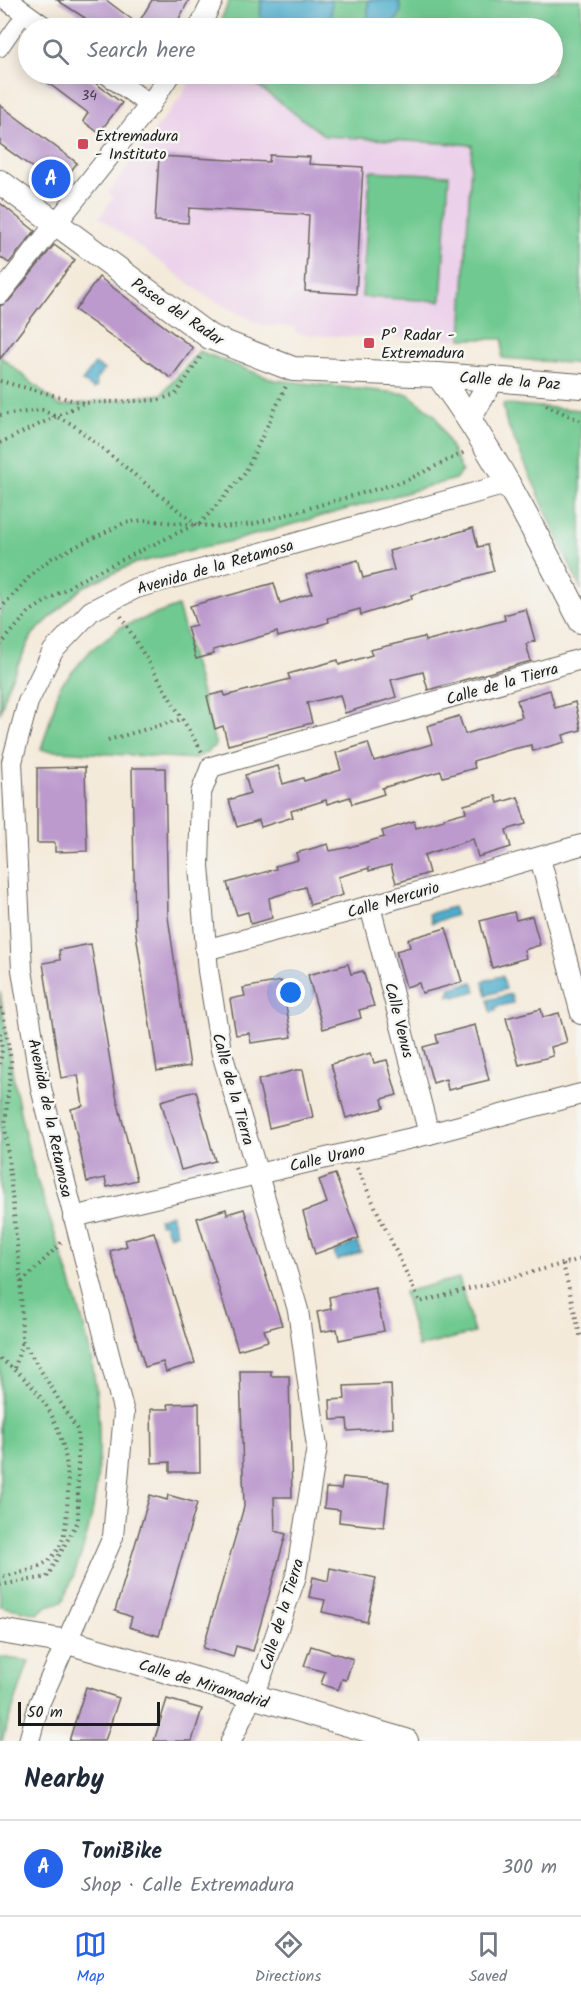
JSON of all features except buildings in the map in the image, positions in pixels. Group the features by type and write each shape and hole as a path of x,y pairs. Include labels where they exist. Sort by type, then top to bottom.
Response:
{"street":[{"path":"7,0 29,7"},
{"path":"204,18 213,0"},
{"path":"0,49 18,23"},
{"path":"121,84 150,105"},
{"path":"0,294 150,105 164,84"},
{"name":"Paseo del Radar","path":"0,182 210,337 238,350 293,369 438,375"},
{"path":"438,375 470,417 510,483 581,621"},
{"name":"Calle de la Paz","path":"438,375 581,386"},
{"path":"470,417 494,378"},
{"name":"Avenida de la Retamosa","path":"29,1741 39,1704 112,1537 124,1413 41,1088 22,970 12,762 28,702 53,651 90,611 136,588 510,483"},
{"name":"Calle de la Tierra","path":"231,1741 263,1672 296,1576 317,1447 298,1310 220,1050 205,950 199,866 201,793 211,767 581,660"},
{"name":"Calle Mercurio","path":"205,950 370,906 581,845"},
{"path":"540,858 581,1014"},
{"name":"Calle Venus","path":"370,906 429,1134"},
{"name":"Calle Urano","path":"74,1223 256,1173 429,1134 581,1094"},
{"name":"Calle de Miramadrid","path":"0,1631 68,1642 406,1741"}],"path":[{"path":"0,381 82,403 159,400 176,394 202,357 210,337"},
{"path":"0,645 29,612 78,581 195,525 245,473 265,434 293,369"},
{"path":"0,443 82,403"},
{"path":"541,403 581,421"},
{"path":"0,415 42,410 72,424 195,525"},
{"path":"0,609 26,580 52,558 124,523 142,520 220,527 252,524 405,481 485,443"},
{"path":"112,600 211,767"},
{"path":"108,740 183,719"},
{"path":"0,1008 3,1012 11,1061 4,1126 21,1283 22,1340 15,1368"},
{"path":"0,1033 2,1050 0,1064"},
{"path":"349,1152 420,1302 581,1259"},
{"path":"21,1283 74,1223"},
{"path":"563,1264 581,1340"},
{"path":"0,1585 47,1577 78,1521 78,1431 22,1340"},
{"path":"0,1359 15,1368 37,1389 54,1415 66,1454 69,1491 65,1530 59,1548 53,1556 35,1568 0,1577"}],"shaded area":[{"path":"188,84 255,84 325,136 472,145 461,339 327,336 295,333 295,327 262,325 209,298 99,217 114,197 108,193"}],"green space":[{"path":"230,0 581,0 581,364 502,358 503,339 461,339 472,145 325,136 255,84 563,84 563,18 222,18"},
{"path":"370,171 449,175 441,301 362,297"},
{"path":"199,351 274,380 408,394 436,416 462,471 455,479 240,539 136,563 83,587 33,634 7,688 0,714 0,356 60,406 162,394"},
{"path":"503,404 581,410 581,590 506,421"},
{"path":"178,606 216,746 195,759 41,750 60,686 91,650 121,627"},
{"path":"0,991 25,1136 80,1312 97,1400 98,1469 87,1536 62,1602 47,1606 37,1614 0,1606"},
{"path":"459,1278 474,1333 418,1347 404,1292"},
{"path":"0,1657 29,1661 2,1741 0,1741"}],"water":[{"path":"261,0 332,0 331,18 260,18"},
{"path":"368,0 397,0 401,9 397,18 368,18"},
{"path":"95,364 104,370 96,379 97,387 94,389 82,381"},
{"path":"453,907 456,915 432,923 429,914"},
{"path":"502,976 506,989 487,995 483,981"},
{"path":"473,982 476,991 454,997 449,996 451,988"},
{"path":"511,994 513,1003 495,1007 496,1011 491,1012 488,1000"},
{"path":"171,1214 177,1233 169,1236 164,1223 160,1224 158,1219"},
{"path":"357,1242 361,1252 337,1261 334,1252"}],"place":[{"name":"Extremadura - Instituto","path":"83,144"},
{"name":"ToniBike","path":"51,179"},
{"name":"Pº Radar - Extremadura","path":"369,343"}]}
